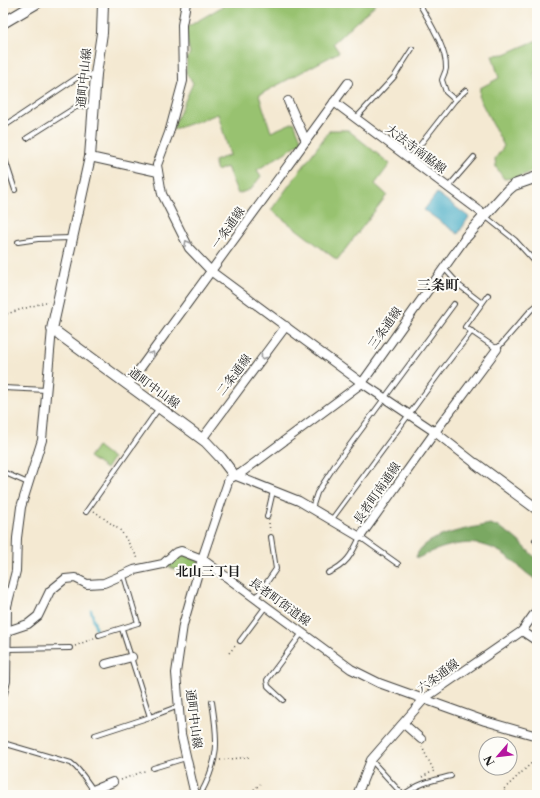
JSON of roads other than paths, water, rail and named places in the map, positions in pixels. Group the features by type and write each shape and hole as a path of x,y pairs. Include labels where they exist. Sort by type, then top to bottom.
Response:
{"street":[{"path":"3,23 37,3"},
{"name":"通町中山線","path":"103,3 102,33 96,74 95,105 90,157 52,329 202,439 221,458 234,475 229,479 202,559 183,624 176,673 181,734 195,795"},
{"path":"186,3 182,24 184,81 169,133 157,166 162,194 189,248 212,272 362,383 385,397 434,432 537,509"},
{"name":"一条通線","path":"128,385 212,272 348,83"},
{"path":"288,101 306,141"},
{"name":"大法寺南脇線","path":"334,102 485,216"},
{"path":"90,157 158,172"},
{"name":"三条通線","path":"234,475 241,473 362,383 466,237 508,190 514,185 537,177"},
{"name":"二条通線","path":"202,439 286,326"},
{"path":"3,693 6,681 7,606 16,571 17,538 21,507 42,440 48,390 52,329"},
{"name":"長者町南通線","path":"234,475 312,508 360,537 434,432 497,349"},
{"name":"長者町街道線","path":"7,631 28,624 38,616 50,591 65,579 75,578 87,584 104,584 124,576 134,570 163,564 175,553 181,551 202,559 351,669 379,684 425,698 485,721 537,736"},
{"name":"六条通線","path":"357,795 371,760 404,724 425,698 522,631 537,610"},
{"path":"522,631 537,641"},
{"path":"106,664 132,657"},
{"path":"404,724 421,739"},
{"path":"95,793 113,782"}],"lane":[{"path":"419,3 438,39 444,56 446,68 442,80 446,92 455,100"},
{"path":"356,119 394,76 412,49"},
{"path":"3,127 78,77 96,74"},
{"path":"409,159 455,100 466,90"},
{"path":"27,138 76,107 95,105"},
{"path":"3,153 15,190"},
{"path":"447,188 474,158"},
{"path":"485,216 515,240 537,264"},
{"path":"18,242 38,239 73,238"},
{"path":"444,268 460,286 482,303"},
{"path":"488,295 465,327 497,349 537,305"},
{"path":"312,508 322,484 454,304"},
{"path":"332,519 472,331"},
{"path":"3,388 48,390"},
{"path":"86,512 159,408"},
{"path":"3,472 28,483"},
{"path":"268,517 273,491"},
{"path":"256,599 276,569 271,537"},
{"path":"328,573 341,567 347,561 360,537 398,564"},
{"path":"99,635 138,623 124,576"},
{"path":"240,641 266,606"},
{"path":"122,629 150,716"},
{"path":"283,700 268,686 267,680 302,633"},
{"path":"6,644 70,648"},
{"path":"200,795 214,760 218,740 212,702"},
{"path":"95,736 179,706"},
{"path":"3,743 71,763 80,769 95,793"},
{"path":"153,768 186,758"},
{"path":"371,760 403,795 417,785 431,779 452,776"}],"water":[{"path":"437,193 469,217 458,234 424,210"}],"waterway":[{"path":"91,610 96,629"}],"district":[{"name":"三条町","path":"438,285"},
{"name":"北山三丁目","path":"208,571"}]}
